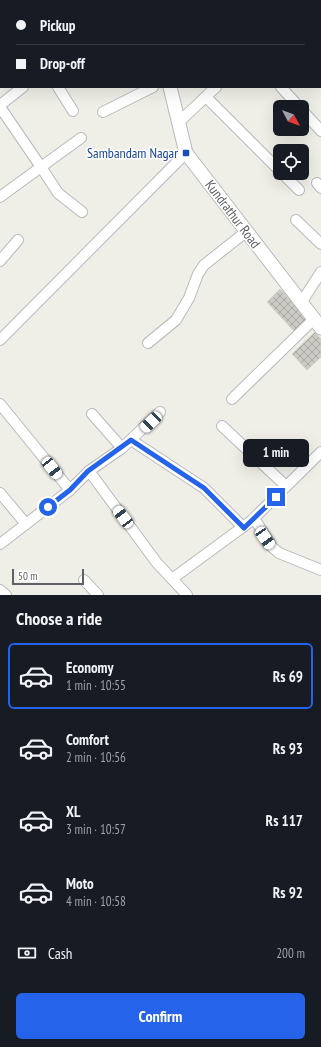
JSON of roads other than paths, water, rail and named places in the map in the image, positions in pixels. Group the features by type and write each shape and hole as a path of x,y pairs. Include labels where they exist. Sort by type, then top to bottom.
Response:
{"street":[{"path":"22,88 0,106 58,193 82,212"},
{"path":"59,88 73,111"},
{"path":"103,112 151,88"},
{"name":"Kundrathur Road","path":"170,88 186,153 317,324"},
{"path":"178,122 215,88"},
{"path":"282,88 293,100"},
{"path":"206,96 273,164"},
{"path":"309,118 321,131"},
{"path":"0,196 81,138"},
{"path":"0,340 186,153"},
{"path":"289,180 299,190"},
{"path":"296,220 321,244"},
{"path":"148,343 180,315 204,265 247,231"},
{"path":"0,261 18,240"},
{"path":"301,302 321,272"},
{"path":"232,399 317,324"},
{"path":"0,404 70,490"},
{"path":"0,544 70,490 88,471 122,448 160,412"},
{"path":"92,414 122,448"},
{"path":"222,426 286,486"},
{"path":"131,440 204,488 250,522 272,547 280,553 321,570"},
{"path":"172,579 250,522 321,452"},
{"path":"88,471 157,563 187,595"},
{"path":"0,493 26,524"},
{"path":"84,580 98,595"},
{"path":"0,590 6,595"}],"place":[{"name":"Sambandam Nagar","path":"186,153"}]}
